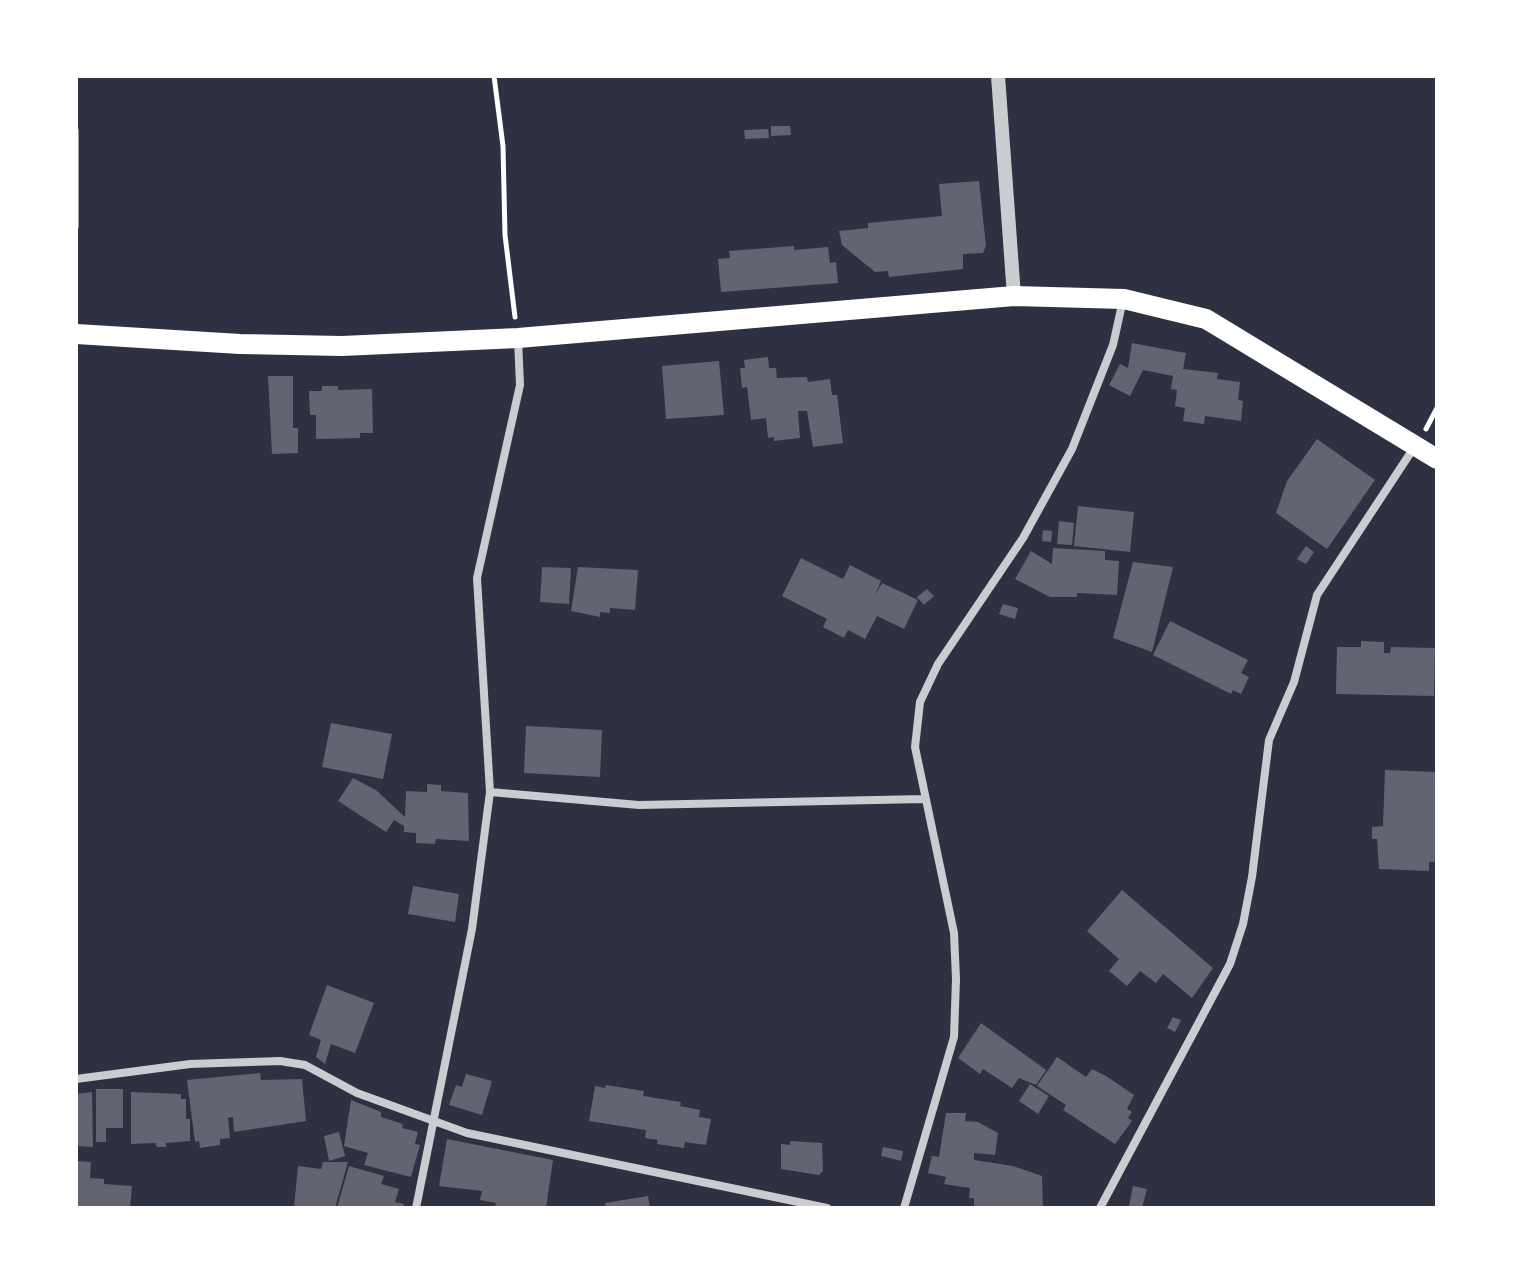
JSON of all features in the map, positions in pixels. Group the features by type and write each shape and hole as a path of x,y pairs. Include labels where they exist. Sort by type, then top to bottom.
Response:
{"main road":[{"path":"76,334 176,341 342,346 518,338 1014,296 1124,299 1206,319 1437,459"}],"street":[{"path":"998,76 1014,296"},
{"path":"904,1208 954,1037 954,933 923,799 915,747 920,702 938,664 1023,538 1072,449 1113,345 1124,299"},
{"path":"416,1208 436,1121 472,929 490,792 477,578 520,385 518,338"},
{"path":"1100,1208 1230,964 1243,924 1252,877 1269,740 1294,682 1317,595 1415,446"},
{"path":"490,792 639,805 923,799"},
{"path":"76,1079 190,1064 280,1061 305,1065 357,1093 467,1133 827,1208"}],"path":[{"path":"494,76 503,146 505,235 518,338"},
{"path":"76,130 76,227"}],"building":[{"path":"771,126 790,126 791,135 771,136"},
{"path":"768,129 769,138 745,139 744,130"},
{"path":"979,181 986,246 983,253 963,254 963,269 889,277 888,271 875,272 842,245 839,231 868,228 868,223 942,216 939,184"},
{"path":"794,246 794,250 828,247 830,263 836,262 838,283 721,292 718,259 730,258 729,251"},
{"path":"1132,343 1186,353 1183,369 1218,373 1217,379 1240,382 1238,400 1243,401 1241,421 1205,416 1204,424 1183,421 1185,408 1175,406 1177,390 1171,389 1173,376 1143,370 1130,396 1109,385 1120,364 1128,368"},
{"path":"768,357 769,368 776,368 777,378 807,377 808,382 830,379 832,395 837,395 843,443 813,447 807,411 798,411 800,438 774,441 774,437 768,438 766,418 751,420 747,387 742,388 740,368 745,368 744,360"},
{"path":"719,361 724,415 666,419 662,366"},
{"path":"268,376 293,376 293,428 298,428 298,453 272,454"},
{"path":"322,386 338,386 338,390 372,389 373,433 360,433 360,438 316,439 316,415 310,415 309,391 322,391"},
{"path":"1317,439 1375,480 1327,549 1276,513 1287,481"},
{"path":"1078,506 1134,512 1130,552 1074,546"},
{"path":"1059,521 1074,523 1072,545 1057,544"},
{"path":"1043,530 1052,531 1051,542 1042,541"},
{"path":"1306,546 1314,552 1306,564 1297,559"},
{"path":"1053,548 1105,551 1105,560 1119,561 1117,595 1077,593 1077,597 1050,597 1015,579 1031,551 1052,564"},
{"path":"801,558 843,579 850,565 881,581 875,595 882,583 918,600 904,629 877,616 865,639 848,630 844,638 823,627 827,619 782,596"},
{"path":"1133,562 1173,567 1152,652 1113,638"},
{"path":"542,567 571,568 569,604 540,602"},
{"path":"578,567 638,570 635,610 610,608 610,613 600,612 600,617 571,611"},
{"path":"927,589 934,596 924,605 917,597"},
{"path":"1003,604 1018,608 1015,619 999,614"},
{"path":"1170,621 1248,660 1241,673 1249,677 1241,694 1233,690 1231,694 1153,655"},
{"path":"1361,641 1384,642 1384,653 1390,653 1391,647 1435,648 1434,696 1336,694 1337,647 1361,647"},
{"path":"331,723 392,734 383,779 322,767"},
{"path":"526,726 602,730 600,777 524,773"},
{"path":"1385,770 1437,772 1437,862 1429,862 1429,871 1379,869 1377,839 1372,839 1372,827 1383,826"},
{"path":"353,778 376,790 405,817 406,791 427,792 427,784 441,785 441,791 468,793 469,841 436,839 435,844 416,843 416,833 404,832 404,826 394,820 386,832 338,801"},
{"path":"413,886 459,894 455,922 408,914"},
{"path":"1122,890 1213,968 1192,998 1163,974 1156,983 1140,971 1127,986 1109,971 1119,959 1087,931"},
{"path":"327,985 374,1003 355,1053 331,1044 325,1064 316,1057 321,1040 309,1035"},
{"path":"1173,1017 1181,1020 1175,1032 1167,1028"},
{"path":"981,1023 1046,1070 1036,1085 1019,1078 1012,1088 983,1069 980,1074 958,1058"},
{"path":"1057,1057 1086,1077 1092,1069 1134,1095 1127,1109 1132,1112 1128,1118 1132,1121 1115,1144 1063,1110 1066,1105 1037,1086"},
{"path":"260,1073 261,1080 302,1079 306,1121 234,1132 233,1117 228,1118 230,1138 220,1139 220,1145 200,1148 199,1141 195,1142 187,1080"},
{"path":"466,1074 492,1081 482,1115 449,1105 456,1085 462,1087"},
{"path":"1030,1084 1049,1096 1038,1114 1019,1101"},
{"path":"606,1085 644,1091 643,1096 681,1102 680,1106 700,1110 699,1117 711,1119 706,1145 685,1142 684,1148 657,1144 658,1140 645,1138 646,1130 589,1121 595,1086 605,1088"},
{"path":"96,1089 123,1089 123,1128 106,1128 106,1142 96,1142"},
{"path":"92,1092 93,1147 76,1146 76,1094"},
{"path":"131,1092 181,1094 181,1099 186,1099 186,1119 190,1119 190,1141 166,1143 166,1147 157,1147 155,1143 131,1144"},
{"path":"351,1100 381,1112 381,1117 403,1124 402,1128 418,1132 415,1144 420,1145 411,1177 364,1165 368,1153 344,1146"},
{"path":"946,1113 966,1113 965,1121 978,1122 998,1133 995,1155 974,1153 974,1160 1013,1166 1042,1176 1043,1208 974,1208 974,1198 969,1198 970,1188 944,1184 946,1177 928,1173 932,1156 939,1157"},
{"path":"339,1132 345,1156 329,1161 324,1136"},
{"path":"447,1139 553,1160 546,1208 495,1207 496,1203 480,1200 482,1191 439,1186"},
{"path":"790,1141 822,1143 823,1171 819,1175 781,1169 781,1144 790,1145"},
{"path":"883,1147 903,1151 901,1161 881,1156"},
{"path":"76,1161 91,1162 90,1178 104,1179 104,1184 132,1186 130,1208 76,1207"},
{"path":"323,1162 348,1162 335,1208 294,1208 298,1166 321,1169"},
{"path":"349,1166 384,1176 381,1184 399,1189 395,1202 404,1204 403,1208 337,1208"},
{"path":"1133,1186 1147,1189 1142,1208 1129,1206"},
{"path":"648,1196 650,1208 606,1208 605,1203"}]}
